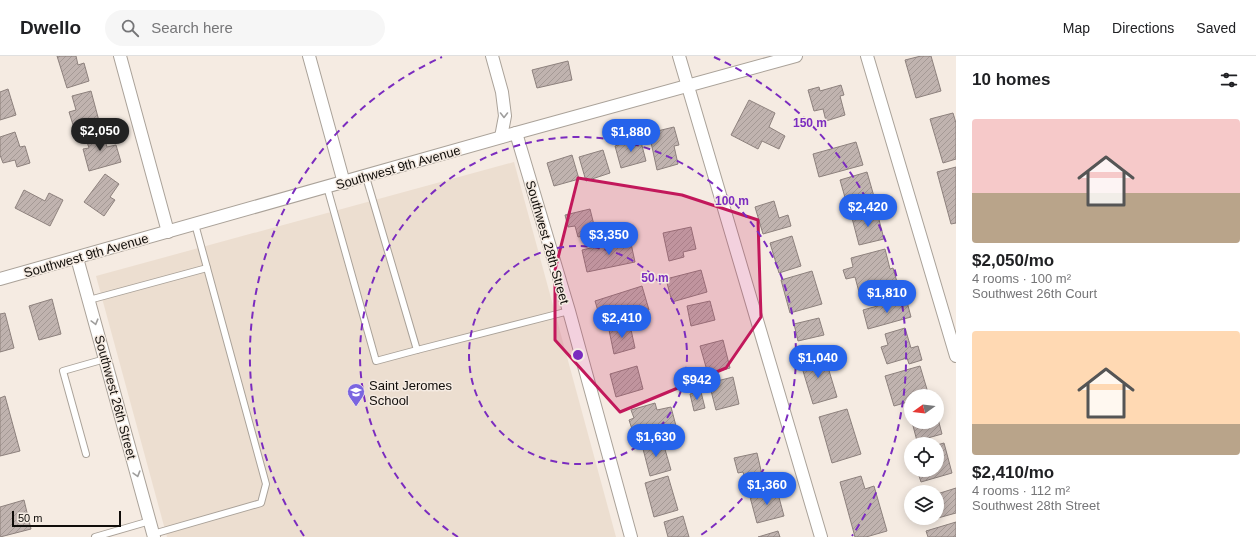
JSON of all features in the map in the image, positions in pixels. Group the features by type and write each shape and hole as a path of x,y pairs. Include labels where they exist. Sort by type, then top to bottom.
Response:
{"street":[{"path":"120,56 168,232"},
{"path":"309,56 344,183"},
{"path":"492,56 502,92 505,116 501,137"},
{"path":"679,56 821,537"},
{"name":"Southwest 9th Avenue","path":"0,278 77,258 366,177 501,137 796,56"},
{"path":"867,56 956,356"},
{"name":"Southwest 28th Street","path":"516,133 569,311 631,537"},
{"name":"Southwest 26th Street","path":"77,258 154,536"}],"lane":[{"path":"366,177 417,350"},
{"path":"327,187 376,361 569,311"},
{"path":"154,536 261,503 266,484 195,224"},
{"path":"89,300 207,268"},
{"path":"86,454 63,371 105,359"},
{"path":"95,537 150,521"}],"highlighted area":[{"path":"578,178 682,195 758,220 761,317 726,368 620,412 555,340 555,270"}],"shaded area":[{"name":"Saint Jeromes School","path":"514,162 616,537 167,537 96,276"}],"building":[{"path":"57,56 76,56 78,65 84,63 89,81 67,88"},
{"path":"921,56 931,56 941,91 916,98 905,60"},
{"path":"568,61 572,80 537,88 532,70"},
{"path":"841,85 844,95 840,96 845,115 826,121 823,109 814,111 808,90 819,87 820,91"},
{"path":"8,89 16,115 0,120 0,92"},
{"path":"91,91 99,121 74,128 69,112 76,110 72,96"},
{"path":"749,100 775,113 769,127 785,136 779,149 762,141 758,149 731,135"},
{"path":"953,113 956,123 956,159 943,163 930,119"},
{"path":"674,127 679,145 674,146 678,164 657,170 649,133"},
{"path":"102,131 107,147 116,145 121,162 89,171 83,149 89,148 85,136"},
{"path":"15,132 20,147 25,146 30,163 17,167 15,160 3,163 0,155 0,137"},
{"path":"640,138 646,161 621,168 615,146"},
{"path":"856,142 863,165 819,177 813,154"},
{"path":"603,150 610,173 586,181 579,157"},
{"path":"572,155 579,179 554,186 547,163"},
{"path":"956,167 956,223 951,224 937,172"},
{"path":"867,172 875,200 848,208 840,180"},
{"path":"105,174 119,184 110,197 115,200 104,216 84,202"},
{"path":"24,190 45,201 49,193 63,200 50,226 15,208"},
{"path":"774,201 779,218 788,215 791,226 763,234 755,207"},
{"path":"590,209 596,233 578,237 575,226 568,227 565,215"},
{"path":"877,212 884,239 859,245 852,218"},
{"path":"691,227 696,249 683,252 684,257 669,261 663,233"},
{"path":"792,236 801,266 779,273 770,243"},
{"path":"630,239 635,262 587,272 582,250"},
{"path":"885,249 890,269 893,268 897,282 859,292 855,277 846,279 843,270 853,267 851,258"},
{"path":"701,270 707,292 672,302 666,279"},
{"path":"812,271 822,304 790,313 781,280"},
{"path":"642,286 649,310 602,324 595,301"},
{"path":"906,298 911,317 868,329 863,310"},
{"path":"52,299 61,334 39,340 29,306"},
{"path":"710,301 715,320 691,326 687,306"},
{"path":"5,313 14,348 0,352 0,314"},
{"path":"819,318 824,335 798,341 794,324"},
{"path":"630,325 635,348 614,354 609,330"},
{"path":"905,328 911,348 918,346 922,360 909,364 907,358 887,364 881,347 888,345 885,334"},
{"path":"723,340 730,368 708,374 700,346"},
{"path":"824,354 837,397 813,404 800,361"},
{"path":"637,366 643,389 616,397 610,374"},
{"path":"920,366 927,389 904,389 904,403 894,406 885,376"},
{"path":"733,377 739,404 716,410 709,383"},
{"path":"701,392 705,408 694,411 690,394"},
{"path":"5,396 20,451 0,456 0,398"},
{"path":"655,403 657,410 671,407 676,426 635,438 629,420 634,418 631,410"},
{"path":"847,409 861,454 832,463 819,417"},
{"path":"914,429 941,429 942,434 931,437 916,437"},
{"path":"662,439 671,470 650,476 642,445"},
{"path":"944,443 952,473 944,475"},
{"path":"757,453 763,479 746,482 743,472 738,473 734,458"},
{"path":"668,476 678,510 654,517 645,483"},
{"path":"861,476 865,489 874,486 887,531 866,537 855,537 840,482"},
{"path":"919,477 938,477 921,482"},
{"path":"956,488 956,513 944,516 944,492"},
{"path":"777,490 784,516 757,523 750,497"},
{"path":"24,500 31,529 0,537 0,507"},
{"path":"683,516 689,537 668,537 664,522"},
{"path":"956,522 956,537 928,537 926,531"},
{"path":"778,531 780,537 758,537"}],"place":[{"name":"Saint Jeromes School","path":"356,407"}]}
